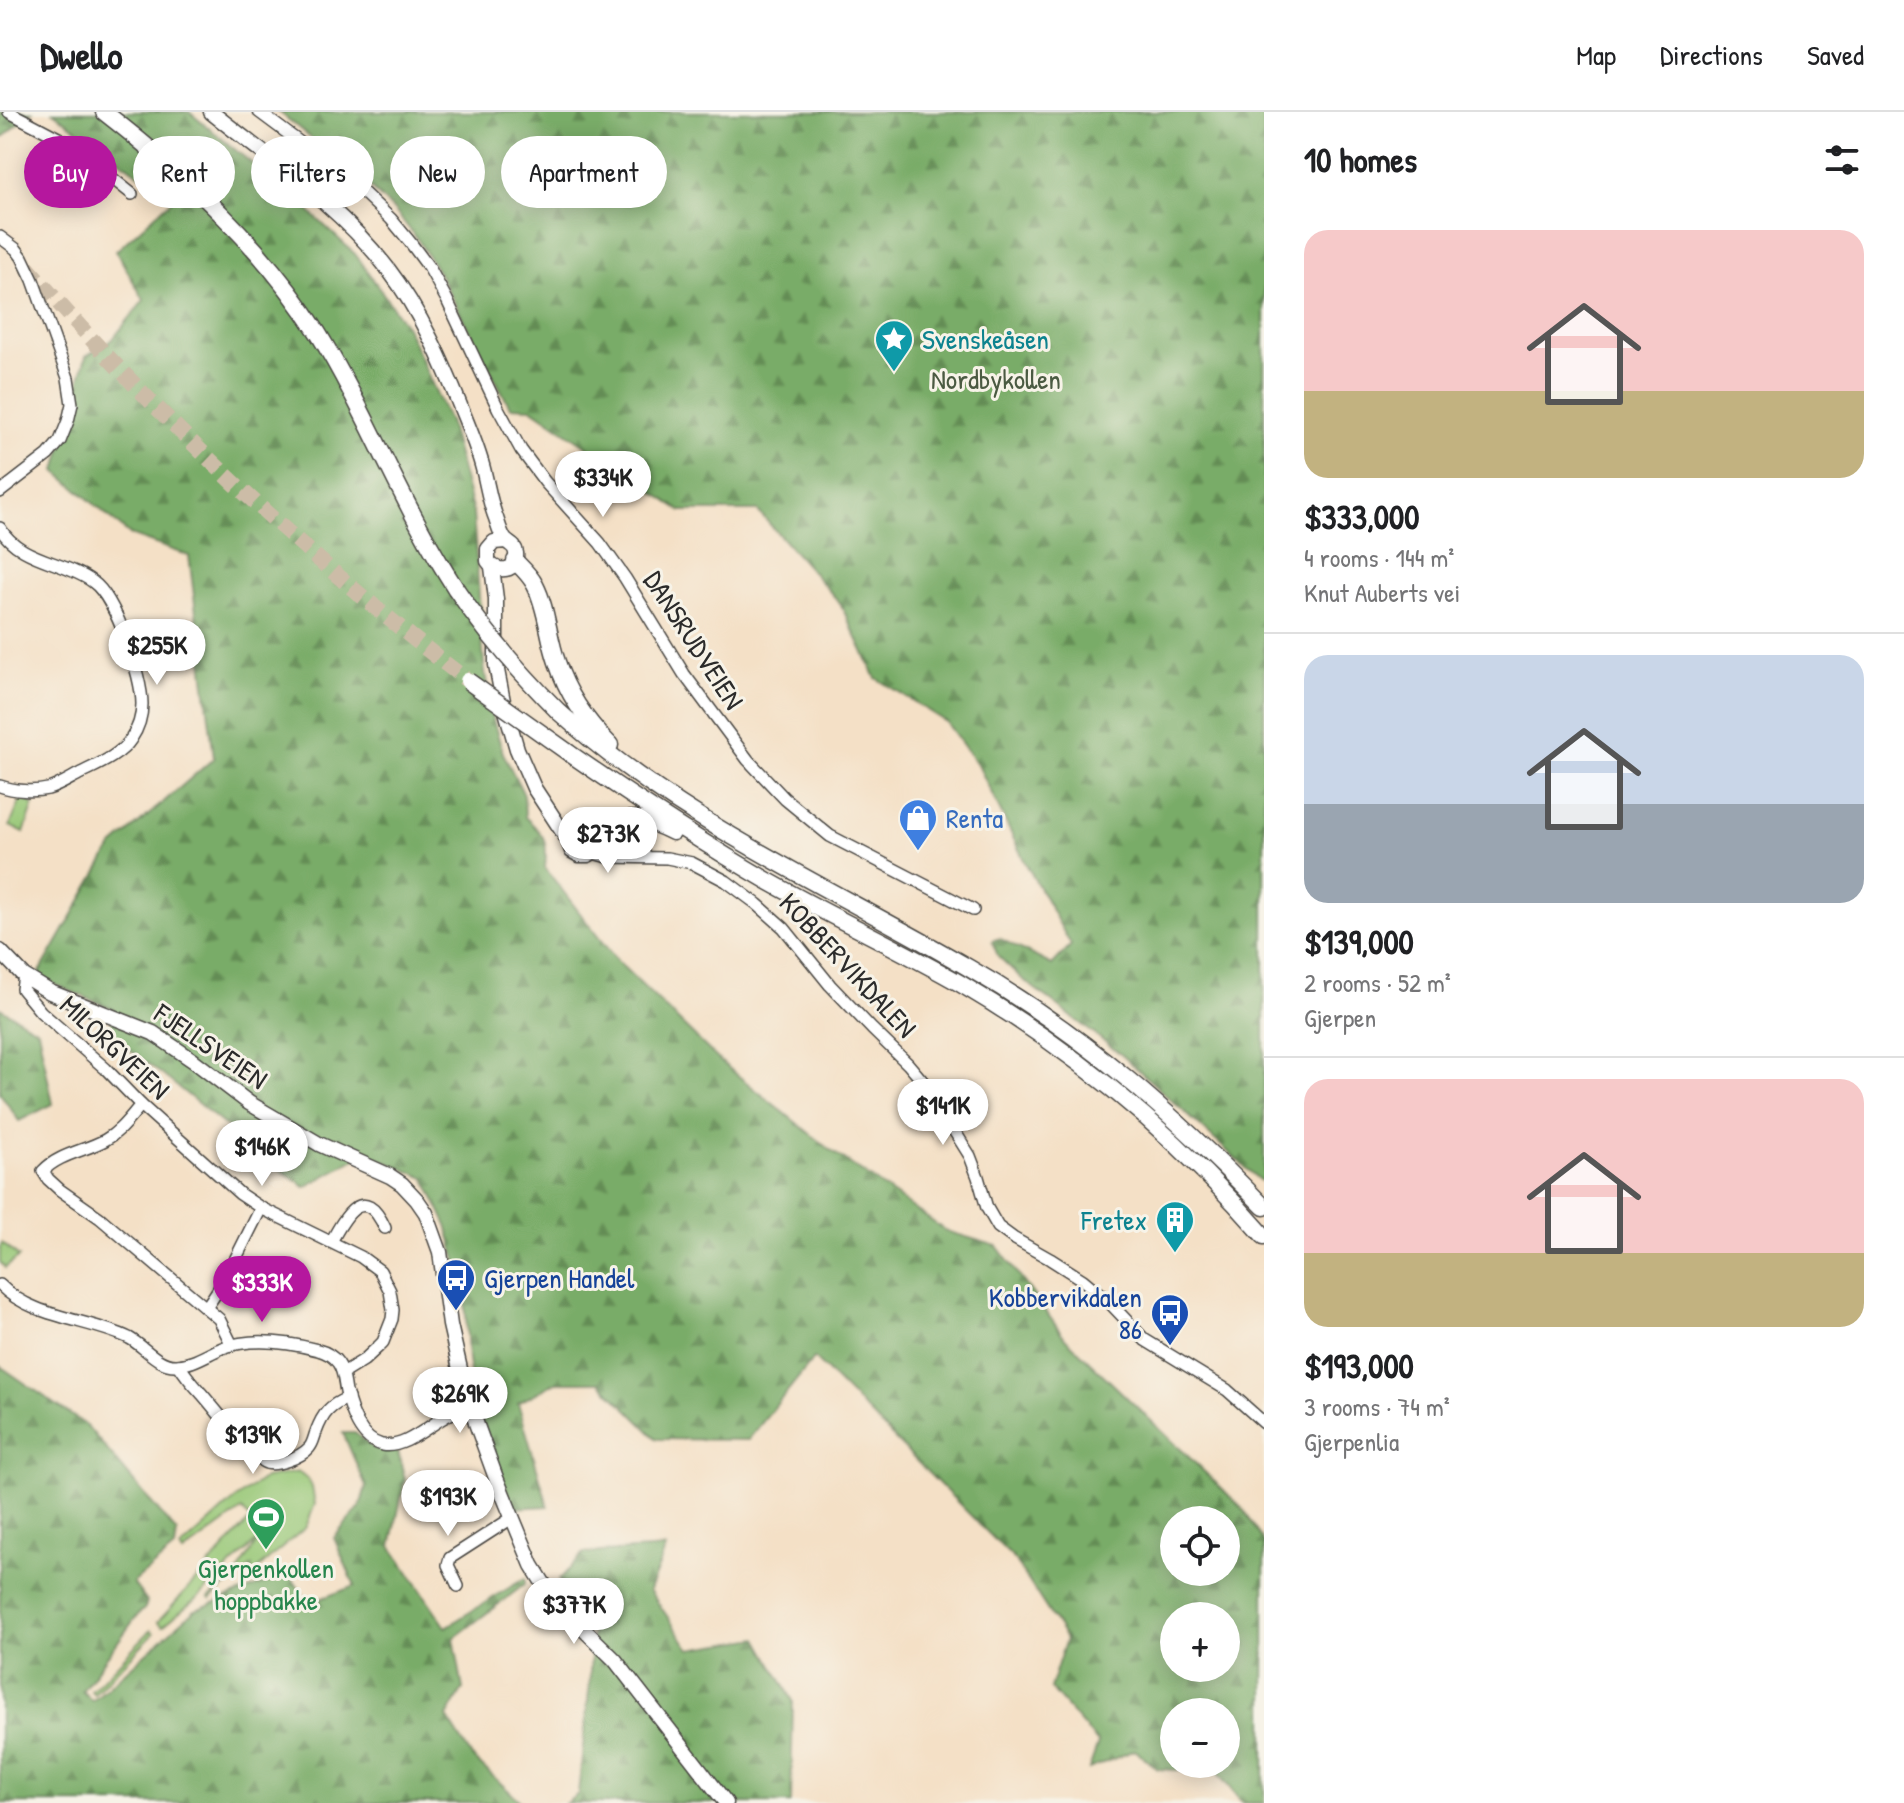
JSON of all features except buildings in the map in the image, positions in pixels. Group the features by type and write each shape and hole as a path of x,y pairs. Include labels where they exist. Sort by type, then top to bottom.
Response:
{"highway":[{"path":"104,112 174,168 225,216 297,302 336,363 419,525 456,589 511,662 559,712 616,760 688,810 775,862 972,969 1068,1033 1141,1088 1217,1158 1264,1207"},
{"path":"504,566 529,576 536,587 557,665 582,711 615,749 688,810"},
{"path":"468,681 675,824 769,881 962,985 1060,1049 1162,1132 1264,1236"},
{"path":"596,842 620,820 647,821 680,836 717,859 769,881"}],"main road":[{"path":"214,113 336,213 376,254 399,284 423,324 477,450 500,541"},
{"path":"500,541 515,549 504,566 496,599 496,665 507,717 540,798 573,834"},
{"path":"500,541 489,547 488,561 504,566"},
{"path":"587,826 596,842 585,856 570,848 573,834 587,826"},
{"name":"FJELLSVEIEN","path":"0,951 24,976 50,992 153,1033 271,1117 319,1144 390,1176 409,1191 426,1213 440,1252 450,1325 470,1405 529,1558 558,1604 615,1660 726,1803"}],"street":[{"path":"9,112 68,143 132,194"},
{"name":"DANSRUDVEIEN","path":"259,112 349,179 410,242 447,300 521,450 545,482 600,543 684,674 748,760 785,799 830,836 973,910"},
{"path":"0,237 22,257 33,280 68,378 72,404 60,441 48,455 0,492"},
{"path":"0,528 17,547 82,575 103,591 125,635 142,702 139,723 131,739 107,759 50,789 24,790 0,786"},
{"name":"KOBBERVIKDALEN","path":"596,842 608,857 667,858 692,863 733,885 764,910 784,928 836,992 925,1084 970,1156 987,1208 998,1227 1083,1280 1145,1340 1219,1384 1264,1423"},
{"name":"MILORGVEIEN","path":"24,976 22,989 32,1003 240,1194 261,1208 361,1257 380,1271 388,1285 392,1319 378,1347 343,1373"},
{"path":"141,1105 118,1131 105,1140 49,1165 43,1171 60,1190 100,1218 219,1319 232,1345"},
{"path":"331,1242 341,1224 358,1206 376,1212 385,1228"},
{"path":"206,1308 226,1278 261,1208"},
{"path":"0,1285 29,1306 120,1334 169,1364 179,1365 232,1345 253,1341 318,1350 336,1360 343,1373 356,1420 362,1431 375,1442 389,1445 405,1441 470,1405"},
{"path":"179,1365 189,1382 202,1393 218,1415 254,1454 269,1464 304,1452 313,1441 324,1413 330,1406 348,1398"},
{"path":"458,1586 448,1565 450,1558 512,1518"}],"green space":[{"path":"0,112 32,112 0,140"},
{"path":"53,112 189,112 218,136 133,136 133,170 117,158 117,136 86,136"},
{"name":"Nordbykollen","path":"279,112 1264,112 1264,1182 1123,1056 1021,978 998,956 992,941 999,938 1052,965 1071,945 1025,862 979,767 946,722 876,678 840,603 758,511 681,511 531,408 510,407 440,275 418,240 392,208 485,208 485,136 390,136 390,206 374,191 374,136 308,136"},
{"path":"235,150 251,163 251,208 306,208 355,254 406,326 449,421 473,513 484,665 491,713 503,753 524,795 525,817 544,840 545,868 617,961 720,1061 829,1149 946,1231 997,1246 1066,1339 1240,1506 1160,1506 1160,1586 1240,1586 1240,1506 1244,1510 1264,1542 1264,1803 1242,1803 1222,1778 1240,1778 1240,1698 1160,1698 1160,1769 1135,1750 1089,1769 1098,1743 1050,1688 1066,1639 1015,1560 814,1358 748,1440 657,1439 600,1382 556,1382 518,1403 548,1506 514,1508 477,1407 468,1361 465,1292 448,1228 425,1178 366,1153 305,1187 110,1036 113,1009 37,977 112,847 214,758 189,556 130,535 56,471 86,356 112,340 144,300 116,251 163,208 235,208"},
{"path":"21,799 34,804 24,833 10,826"},
{"path":"0,1008 38,1030 53,1104 19,1121 0,1093"},
{"path":"2,1243 19,1257 5,1268 0,1262"},
{"path":"0,1366 87,1426 177,1533 175,1548 133,1583 147,1602 145,1608 82,1691 92,1701 195,1610 289,1574 309,1603 355,1586 334,1538 360,1507 366,1486 343,1433 355,1433 373,1448 398,1452 405,1479 391,1546 446,1627 525,1578 525,1584 454,1638 463,1689 447,1717 472,1757 522,1803 0,1803"},
{"name":"Gjerpenkollen hoppbakke","path":"298,1472 312,1487 315,1504 306,1527 253,1573 252,1566 210,1599 237,1574 259,1539 201,1595 163,1626 158,1622 251,1519 242,1510 183,1553 180,1549 233,1501 265,1478"},
{"path":"666,1548 649,1590 690,1649 758,1638 793,1701 791,1803 566,1803 578,1794 593,1621 559,1580 584,1553"},
{"path":"151,1630 154,1633 94,1694 91,1691"}],"tunnel":[{"path":"27,267 129,379 237,485 350,586 468,681"}],"place":[{"name":"Svenskeåsen","path":"894,373"},
{"name":"Renta","path":"918,852"},
{"name":"Fretex","path":"1175,1254"},
{"name":"Gjerpen Handel","path":"456,1312"},
{"name":"Kobbervikdalen 86","path":"1170,1347"},
{"name":"Gjerpenkollen hoppbakke","path":"266,1551"}]}
